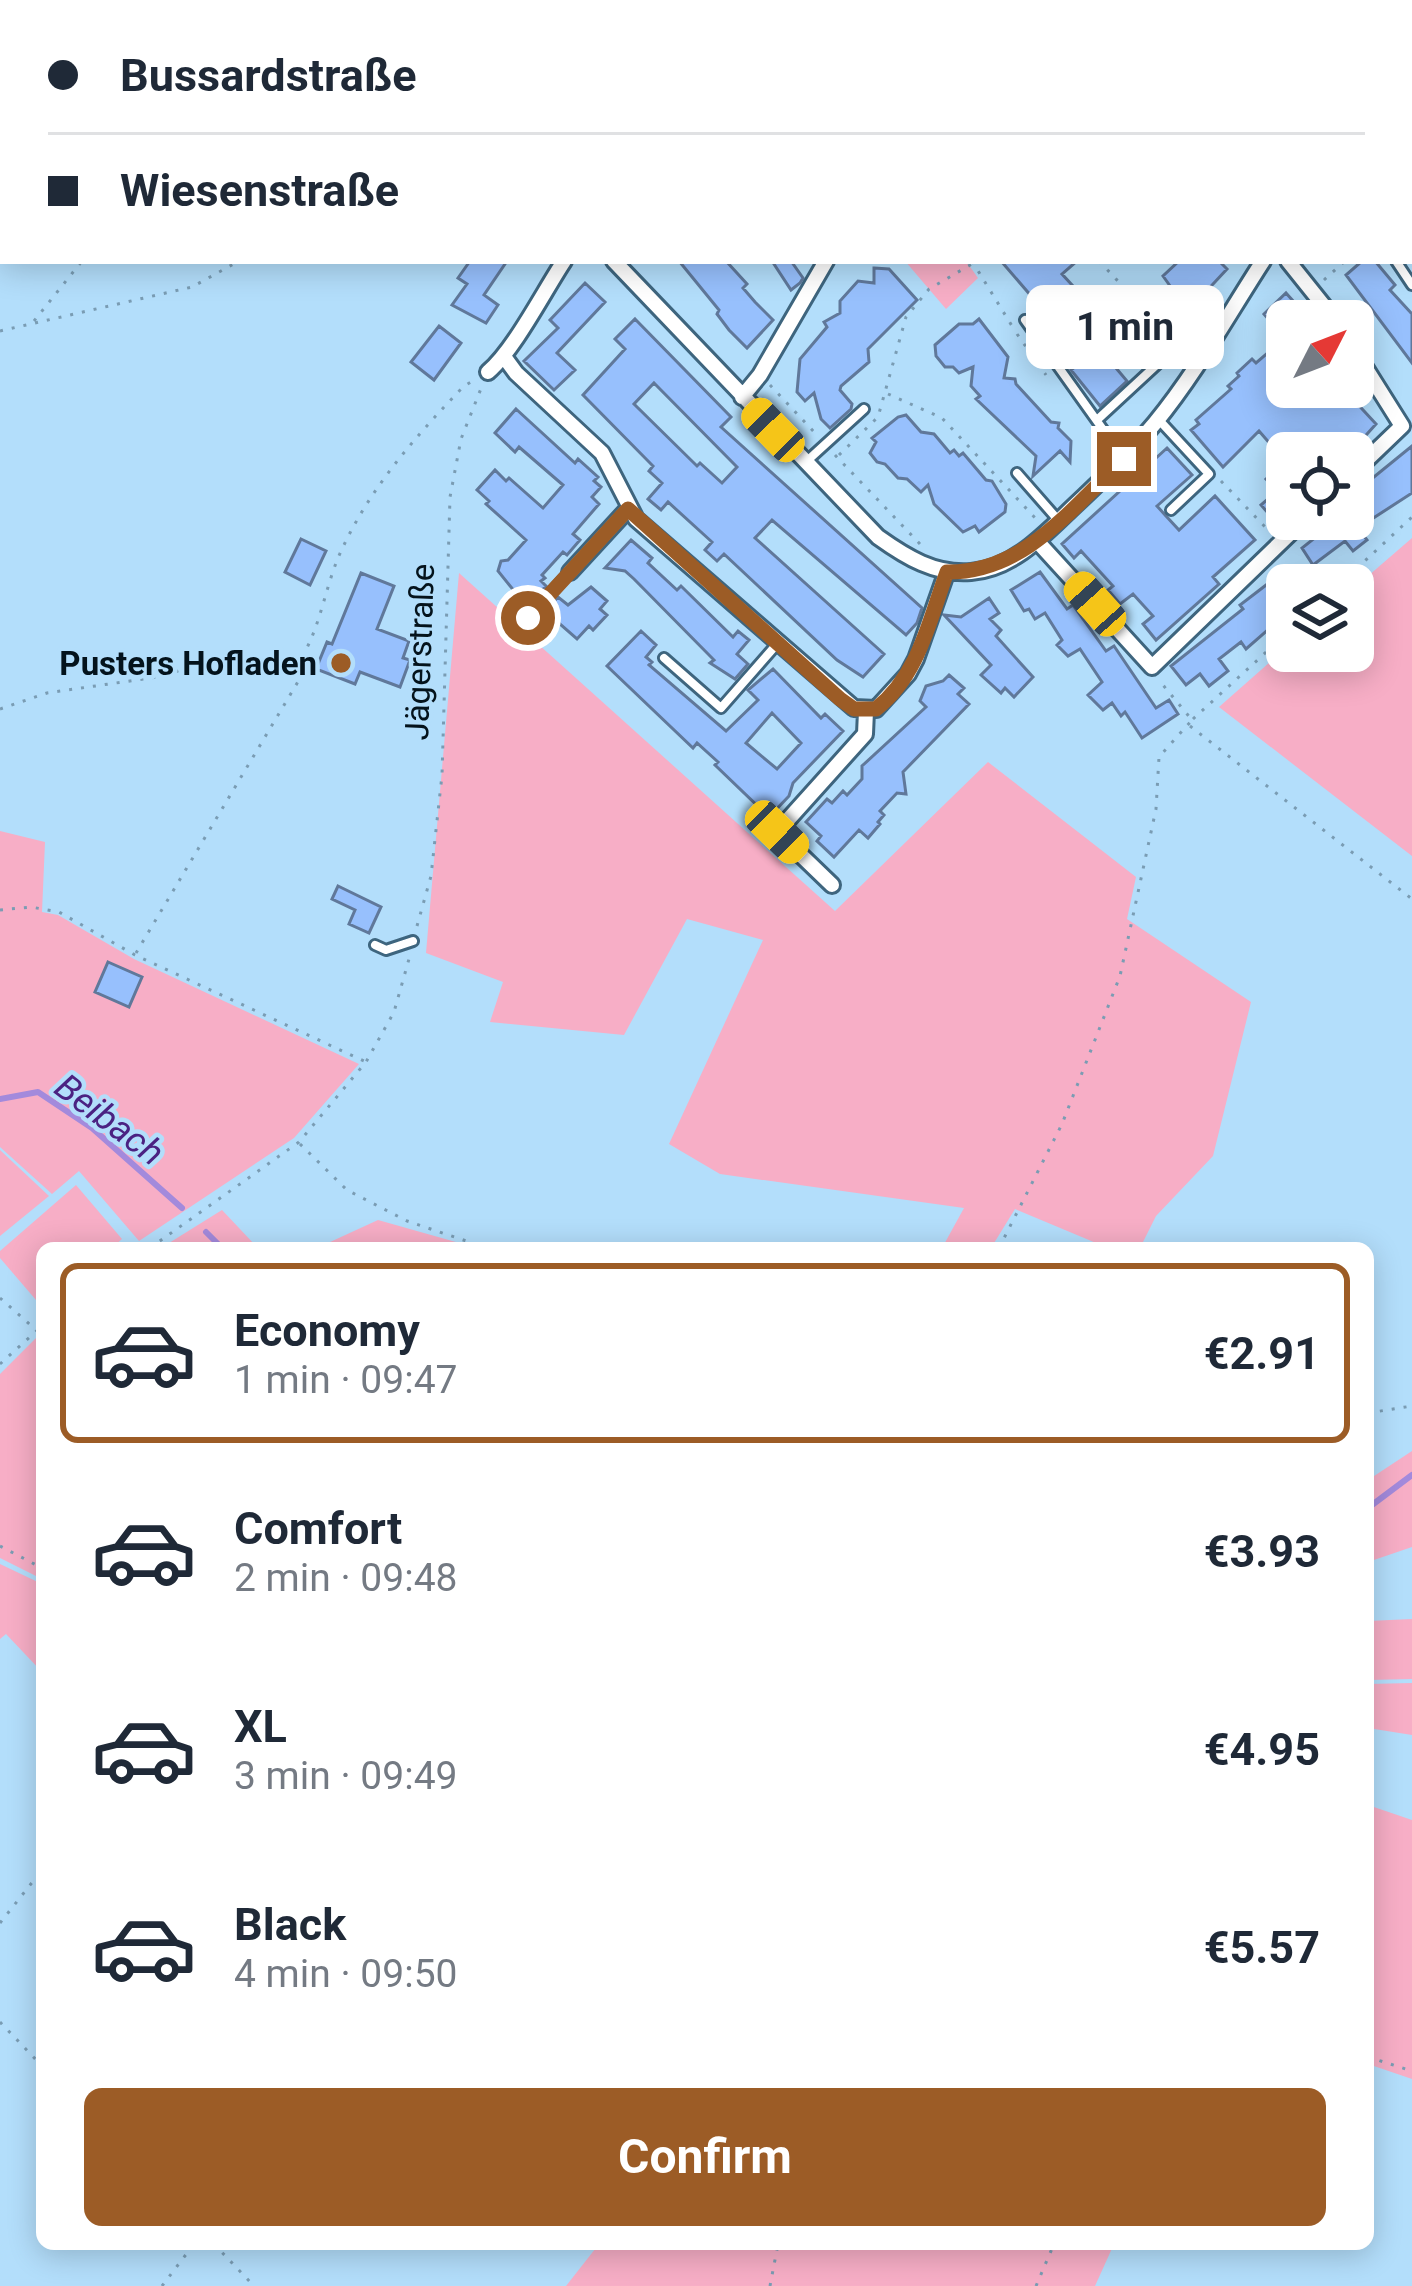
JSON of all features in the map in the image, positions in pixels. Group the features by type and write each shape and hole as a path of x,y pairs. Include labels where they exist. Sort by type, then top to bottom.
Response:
{"street":[{"path":"488,372 505,358 510,342 562,264"},
{"path":"617,264 878,536 904,556 947,572 992,568 1048,531 1124,459 1158,419 1261,264"},
{"path":"742,397 760,375 824,264"},
{"path":"1291,264 1320,300"},
{"path":"505,358 602,453 628,509 840,699 866,711"},
{"path":"1374,380 1407,429 1374,455"},
{"path":"570,572 628,509"},
{"path":"1048,531 1152,667 1285,540"},
{"path":"866,711 886,700 908,674 947,572"},
{"path":"832,884 777,832 865,734 866,711"}],"lane":[{"path":"1025,320 1124,459"},
{"path":"1097,420 1164,358"},
{"path":"805,463 864,409"},
{"path":"1158,419 1209,474 1171,510"},
{"path":"1017,473 1048,531"},
{"path":"528,618 570,572"},
{"path":"664,658 721,708 777,644"},
{"path":"375,945 386,950 413,940"}],"path":[{"path":"34,321 80,264"},
{"path":"0,331 192,287 234,264"},
{"path":"837,457 878,417 906,317 929,289 971,264"},
{"path":"1102,264 1196,364"},
{"path":"1313,290 1342,264"},
{"path":"135,955 299,680 337,560 358,515 383,475 464,386 488,372"},
{"name":"Jägerstraße","path":"158,1242 299,1142 366,1062 394,1012 431,876 442,775 450,497 461,439 488,372"},
{"path":"760,375 910,535 933,549"},
{"path":"886,394 942,418 1048,531"},
{"path":"1209,474 1220,479 1281,544"},
{"path":"1362,564 1412,518"},
{"path":"0,709 47,693 157,677 216,662 272,669 298,663 309,647"},
{"path":"1002,1242 1062,1124 1120,976 1156,809 1159,757 1266,652"},
{"path":"1152,667 1190,723 1412,899"},
{"path":"0,910 59,911 135,955 366,1062"},
{"path":"299,1142 346,1190 407,1221 469,1242"},
{"path":"0,1298 36,1326"},
{"path":"0,1364 36,1331"},
{"path":"1374,1412 1412,1406"},
{"path":"0,1546 36,1565"},
{"path":"0,1923 36,1878"},
{"path":"0,2022 36,2060"},
{"path":"1374,2058 1412,2071"},
{"path":"162,2286 189,2250"},
{"path":"220,2250 254,2286"},
{"path":"770,2286 777,2250"},
{"path":"1036,2286 1051,2250"}],"shaded area":[{"path":"908,264 968,264 978,278 946,309"},
{"path":"1412,538 1412,856 1219,707 1266,666 1266,672 1374,672 1374,571"},
{"path":"459,573 835,911 988,762 1136,877 1127,919 1251,1002 1213,1156 1156,1216 1143,1242 1094,1242 1015,1209 995,1242 945,1242 964,1208 720,1174 669,1144 763,940 687,919 624,1035 490,1022 503,982 426,953"},
{"path":"0,831 45,842 42,912 58,915 134,959 359,1064 294,1138 139,1241 79,1171 52,1194 0,1147"},
{"path":"0,1150 49,1196 0,1236"},
{"path":"76,1185 122,1239 36,1242 36,1300 0,1258 0,1251"},
{"path":"222,1210 252,1242 171,1242"},
{"path":"378,1220 456,1242 330,1242"},
{"path":"36,1338 36,1576 0,1558 0,1374"},
{"path":"1412,1451 1412,1547 1374,1560 1374,1476"},
{"path":"0,1564 36,1581 36,1666 6,1634 0,1639"},
{"path":"1412,1619 1412,1679 1374,1680 1374,1621"},
{"path":"1412,1683 1412,1735 1374,1729 1374,1684"},
{"path":"1374,1807 1412,1820 1412,2079 1374,2066"},
{"path":"594,2250 1111,2250 1095,2286 566,2286"}],"building":[{"path":"468,264 505,264 484,295 498,305 486,323 452,305 467,284 458,278"},
{"path":"681,264 729,264 747,284 743,288 773,320 747,348 717,314 719,310"},
{"path":"774,264 793,264 803,278 791,290"},
{"path":"1004,264 1074,264 1062,274 1095,310 1085,318 1093,327 1090,330 1120,364 1116,368 1127,381 1100,406 1071,370 1076,366 1048,334 1057,326"},
{"path":"1176,264 1222,264 1227,269 1188,311 1163,276"},
{"path":"1359,264 1378,264 1395,285 1390,290 1412,314 1412,363 1374,312 1374,300 1365,300 1346,275"},
{"path":"874,268 889,269 917,300 868,349 869,362 841,386 851,409 830,428 821,419 814,393 805,401 797,392 800,359 827,327 824,322 840,313 840,301 858,281 874,283"},
{"path":"585,283 605,302 557,353 575,370 554,390 524,361 558,328 550,320"},
{"path":"635,319 731,417 721,427 922,608 906,635 772,520 755,538 884,654 863,677 837,660 724,554 717,561 705,550 712,542 668,502 661,510 648,499 662,483 649,471 653,466 583,395 625,349 615,339","holes":["654,383 737,467 722,483 700,463 697,466 634,404"]},
{"path":"979,319 1008,357 1004,378 1015,379 1071,441 1070,462 1060,451 1033,476 1036,456 976,399 980,396 971,386 973,367 959,373 936,356 935,345 959,324"},
{"path":"439,326 461,343 434,380 411,362"},
{"path":"1266,354 1266,408 1361,408 1376,424 1369,432 1266,432 1266,439 1259,431 1223,467 1191,430 1231,389 1228,386 1237,373 1252,359 1256,363"},
{"path":"516,409 575,463 578,459 598,477 594,481 601,487 592,497 599,504 573,534 580,540 542,575 546,586 533,600 518,589 515,592 498,571 501,561 508,560 526,540 477,490 495,470 543,508 563,485 495,433"},
{"path":"906,415 921,432 934,434 950,453 963,453 992,481 1006,504 1005,512 979,532 975,526 963,532 934,504 928,485 921,492 877,462 870,453 876,442 872,438"},
{"path":"1412,446 1412,493 1374,518 1374,477"},
{"path":"1167,448 1192,475 1157,506 1179,530 1215,496 1255,540 1213,577 1219,584 1156,640 1143,624 1153,616 1133,594 1120,604 1108,590 1113,586 1081,551 1074,558 1062,544"},
{"path":"301,539 326,551 310,585 285,572"},
{"path":"631,540 677,590 681,586 733,637 738,631 749,640 737,654 748,664 735,679 710,663 714,660 625,571 605,568"},
{"path":"1312,540 1367,540 1353,551 1345,541 1314,564 1302,548"},
{"path":"1040,572 1067,609 1073,605 1106,651 1114,646 1156,708 1169,700 1178,714 1142,738 1125,712 1121,716 1112,703 1103,710 1088,695 1102,682 1080,649 1068,656 1057,645 1062,640 1045,613 1035,619 1011,590"},
{"path":"361,573 394,586 377,629 409,641 403,658 410,660 400,687 360,672 355,684 316,669 327,642 332,644"},
{"path":"1266,585 1266,631 1246,649 1241,642 1219,659 1228,671 1209,686 1200,674 1186,685 1171,666 1243,609 1240,605"},
{"path":"591,587 607,601 600,609 607,615 577,639 545,611 558,597 568,605"},
{"path":"989,598 999,613 990,619 1001,630 996,636 1033,677 1014,697 1005,688 1001,693 981,675 991,665 944,615 961,617"},
{"path":"641,631 656,645 646,657 652,662 649,665 726,731 758,700 748,690 773,669 821,718 825,714 843,731 793,783 789,796 769,817 715,765 718,762 697,743 693,748 607,666","holes":["772,713 801,743 777,769 746,743"]},
{"path":"949,675 964,688 958,694 969,704 903,772 906,794 897,793 880,811 884,815 880,824 868,838 859,830 834,857 806,822 827,799 832,803 843,791 847,795 862,779 862,766 926,707 920,701 926,686"},
{"path":"338,886 381,907 369,933 349,924 355,910 332,899"},
{"path":"108,962 142,977 129,1007 95,992"}],"waterway":[{"name":"Beibach","path":"0,1099 38,1092 92,1128 182,1208"},
{"name":"Beibach","path":"206,1232 216,1242"},
{"name":"Beibach","path":"1374,1504 1412,1475"}],"place":[{"name":"Pusters Hofladen","path":"341,663"}],"route":[{"path":"528,618 628,509 840,699 854,709 876,709 916,659 947,572 972,572 1010,560 1037,541 1124,459"}]}
